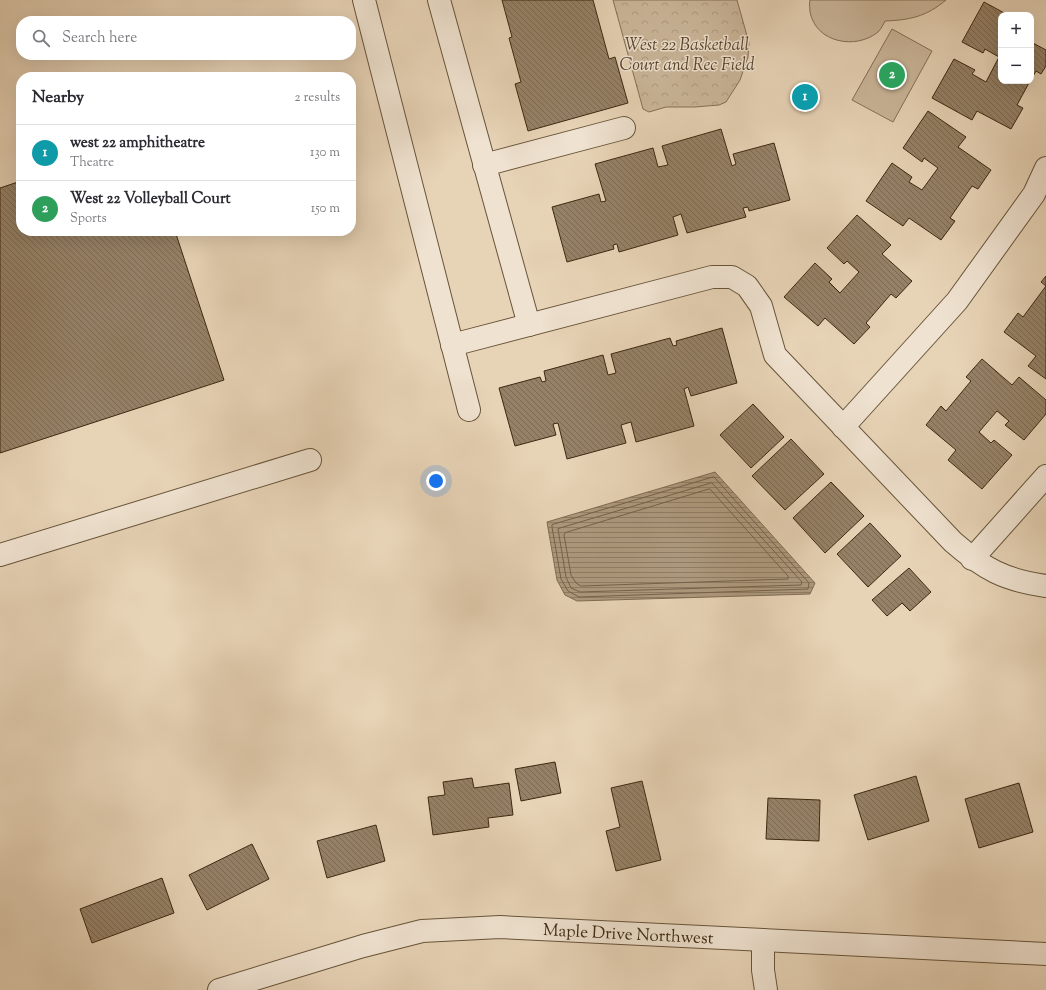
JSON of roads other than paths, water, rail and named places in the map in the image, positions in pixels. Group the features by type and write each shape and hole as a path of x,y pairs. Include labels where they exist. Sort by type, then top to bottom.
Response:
{"street":[{"path":"364,0 469,410"},
{"path":"439,0 529,325"},
{"path":"484,165 624,128"},
{"path":"843,427 957,301 1040,196 1046,168"},
{"path":"452,345 712,277 732,277 747,286 761,306 775,355 953,542 972,559 1005,577 1046,586"},
{"path":"0,555 310,460"},
{"path":"972,559 1046,476"},
{"name":"Maple Drive Northwest","path":"219,990 363,946 422,932 500,927 1046,954"},
{"path":"764,940 763,970 766,990"}],"water":[{"path":"715,472 815,583 810,594 577,601 565,595 557,580 547,522"}],"place":[{"name":"West 22 Volleyball Court","path":"892,75"},
{"name":"west 22 amphitheatre","path":"805,97"}],"park label":[{"name":"West 22 Basketball Court and Rec Field","path":"687,54"}]}
